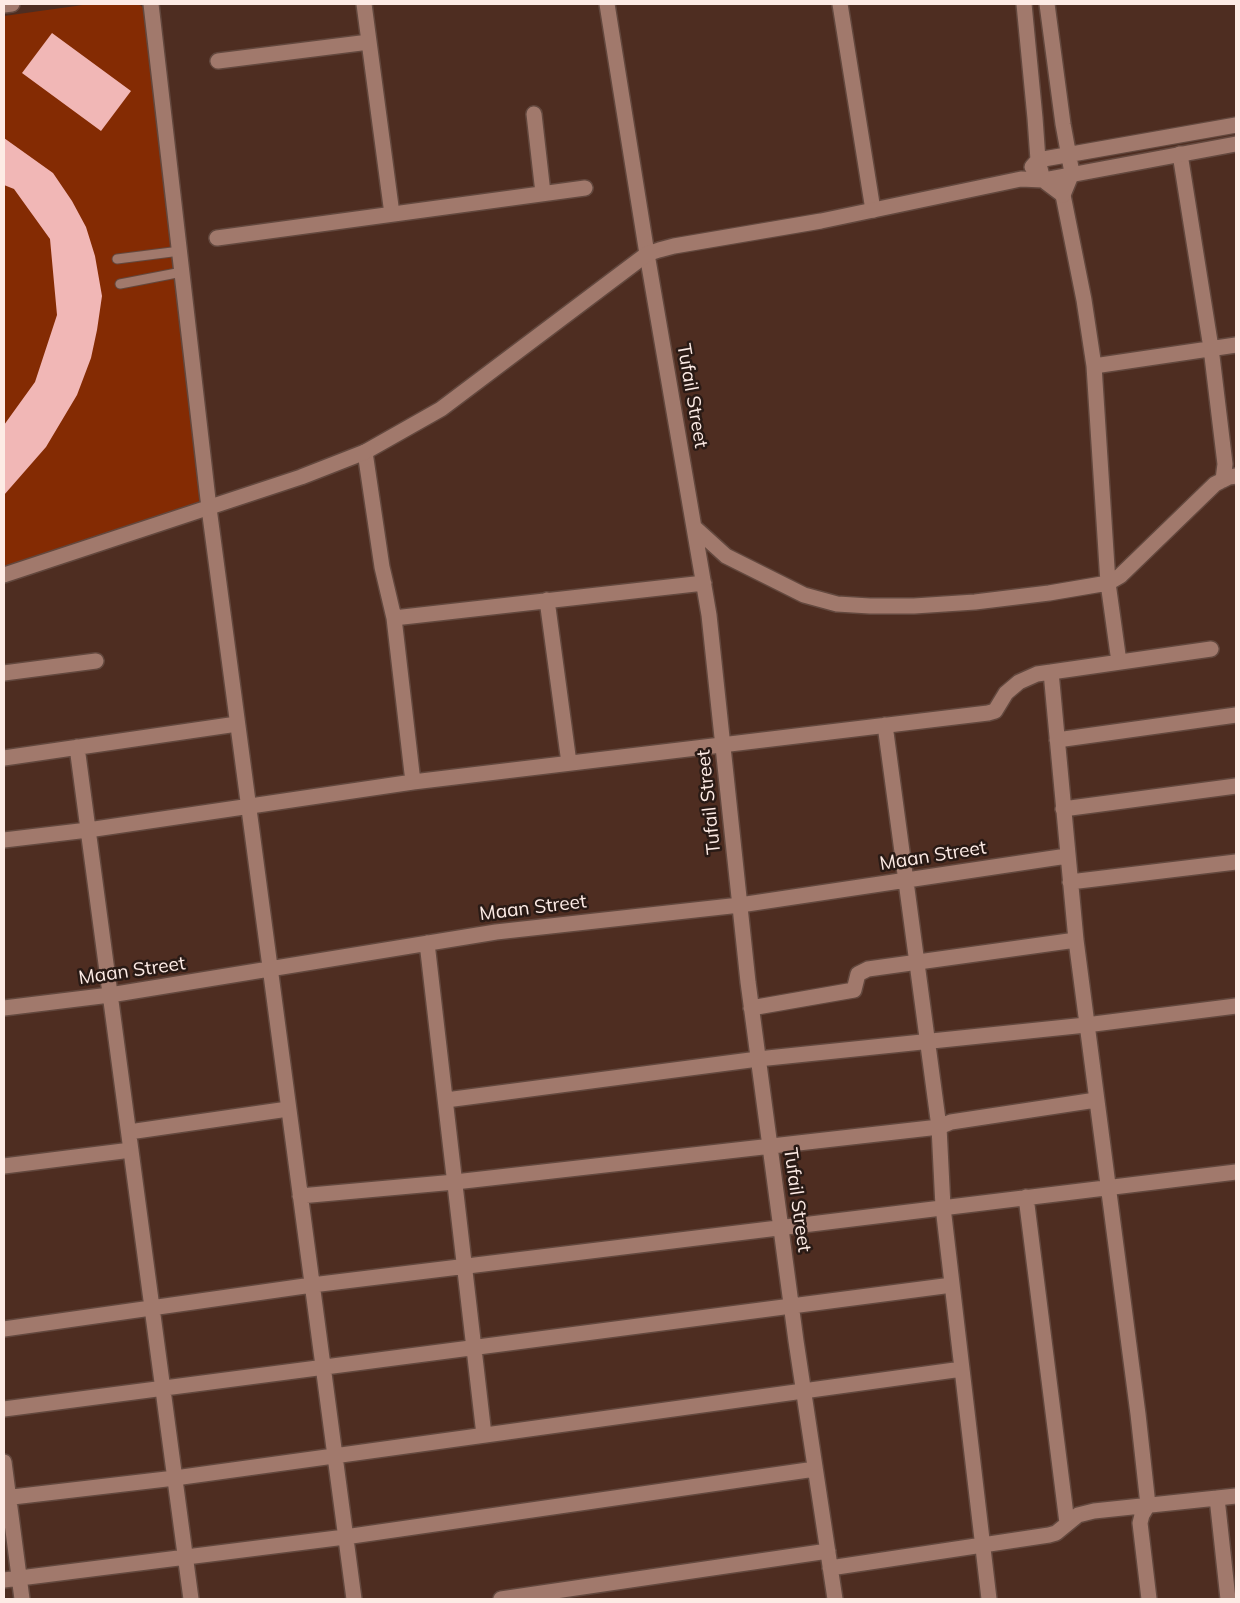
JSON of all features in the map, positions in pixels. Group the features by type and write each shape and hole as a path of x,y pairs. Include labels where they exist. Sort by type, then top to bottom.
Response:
{"street":[{"path":"4,5 12,4"},
{"path":"151,4 209,508 354,1599"},
{"path":"364,4 392,214"},
{"name":"Tufail Street","path":"607,4 647,254 709,615 751,1008 803,1391 835,1599"},
{"path":"840,4 873,210"},
{"path":"1024,4 1038,160 1042,180 1063,195"},
{"path":"1047,4 1063,124 1072,174 1063,195 1084,300 1094,366 1108,583 1119,662"},
{"path":"218,62 369,42"},
{"path":"534,114 543,193"},
{"path":"1021,179 1038,160 1236,125"},
{"path":"4,575 301,477 365,452 442,409 647,254 674,246 821,221 1021,179 1042,180 1236,144"},
{"path":"694,527 726,556 804,596 837,604 914,606 974,602 1049,593 1108,583 1120,576 1215,484 1230,478 1225,464 1211,348 1180,154"},
{"path":"216,238 584,188"},
{"path":"1094,366 1236,345"},
{"path":"365,452 382,567 394,618 413,782"},
{"path":"394,618 704,582"},
{"path":"548,600 569,763"},
{"path":"4,840 88,830 413,782 988,713 995,711 1006,693 1019,682 1037,674 1212,650"},
{"path":"4,673 96,661"},
{"path":"1051,672 1076,940 1138,1414 1148,1505 1140,1523 1149,1599"},
{"path":"1057,740 1236,715"},
{"path":"4,758 237,724"},
{"path":"884,726 939,1127 943,1207 989,1599"},
{"path":"77,747 191,1599"},
{"path":"1063,810 1236,786"},
{"name":"Maan Street","path":"4,1008 110,995 496,932 740,905 1067,856"},
{"path":"1070,882 1236,862"},
{"path":"751,1008 854,990 858,974 861,971 1076,940"},
{"path":"427,943 484,1434"},
{"path":"446,1100 758,1059 1086,1025 1236,1006"},
{"path":"300,1196 455,1182 939,1127 950,1122 1096,1100"},
{"path":"128,1132 288,1109"},
{"path":"4,1166 131,1150"},
{"path":"4,1329 312,1284 1236,1172"},
{"path":"1026,1197 1068,1523"},
{"path":"4,1409 952,1285"},
{"path":"6,1498 335,1457 484,1434 962,1369"},
{"path":"4,1462 6,1498 22,1599"},
{"path":"4,1580 345,1537 815,1469"},
{"path":"830,1568 1049,1536 1056,1533 1078,1516 1094,1511 1236,1496"},
{"path":"1217,1498 1228,1599"},
{"path":"501,1599 828,1551"}],"lane":[{"path":"117,259 180,251"},
{"path":"120,284 182,272"}],"shaded area":[{"path":"90,4 138,4 149,11 202,502 4,568 4,16"}],"building":[{"path":"52,33 131,91 101,131 22,73"},
{"path":"4,138 53,173 72,201 86,227 95,256 102,296 91,358 77,395 46,447 4,495 4,425 35,382 57,315 50,239 14,189 4,185"}]}
